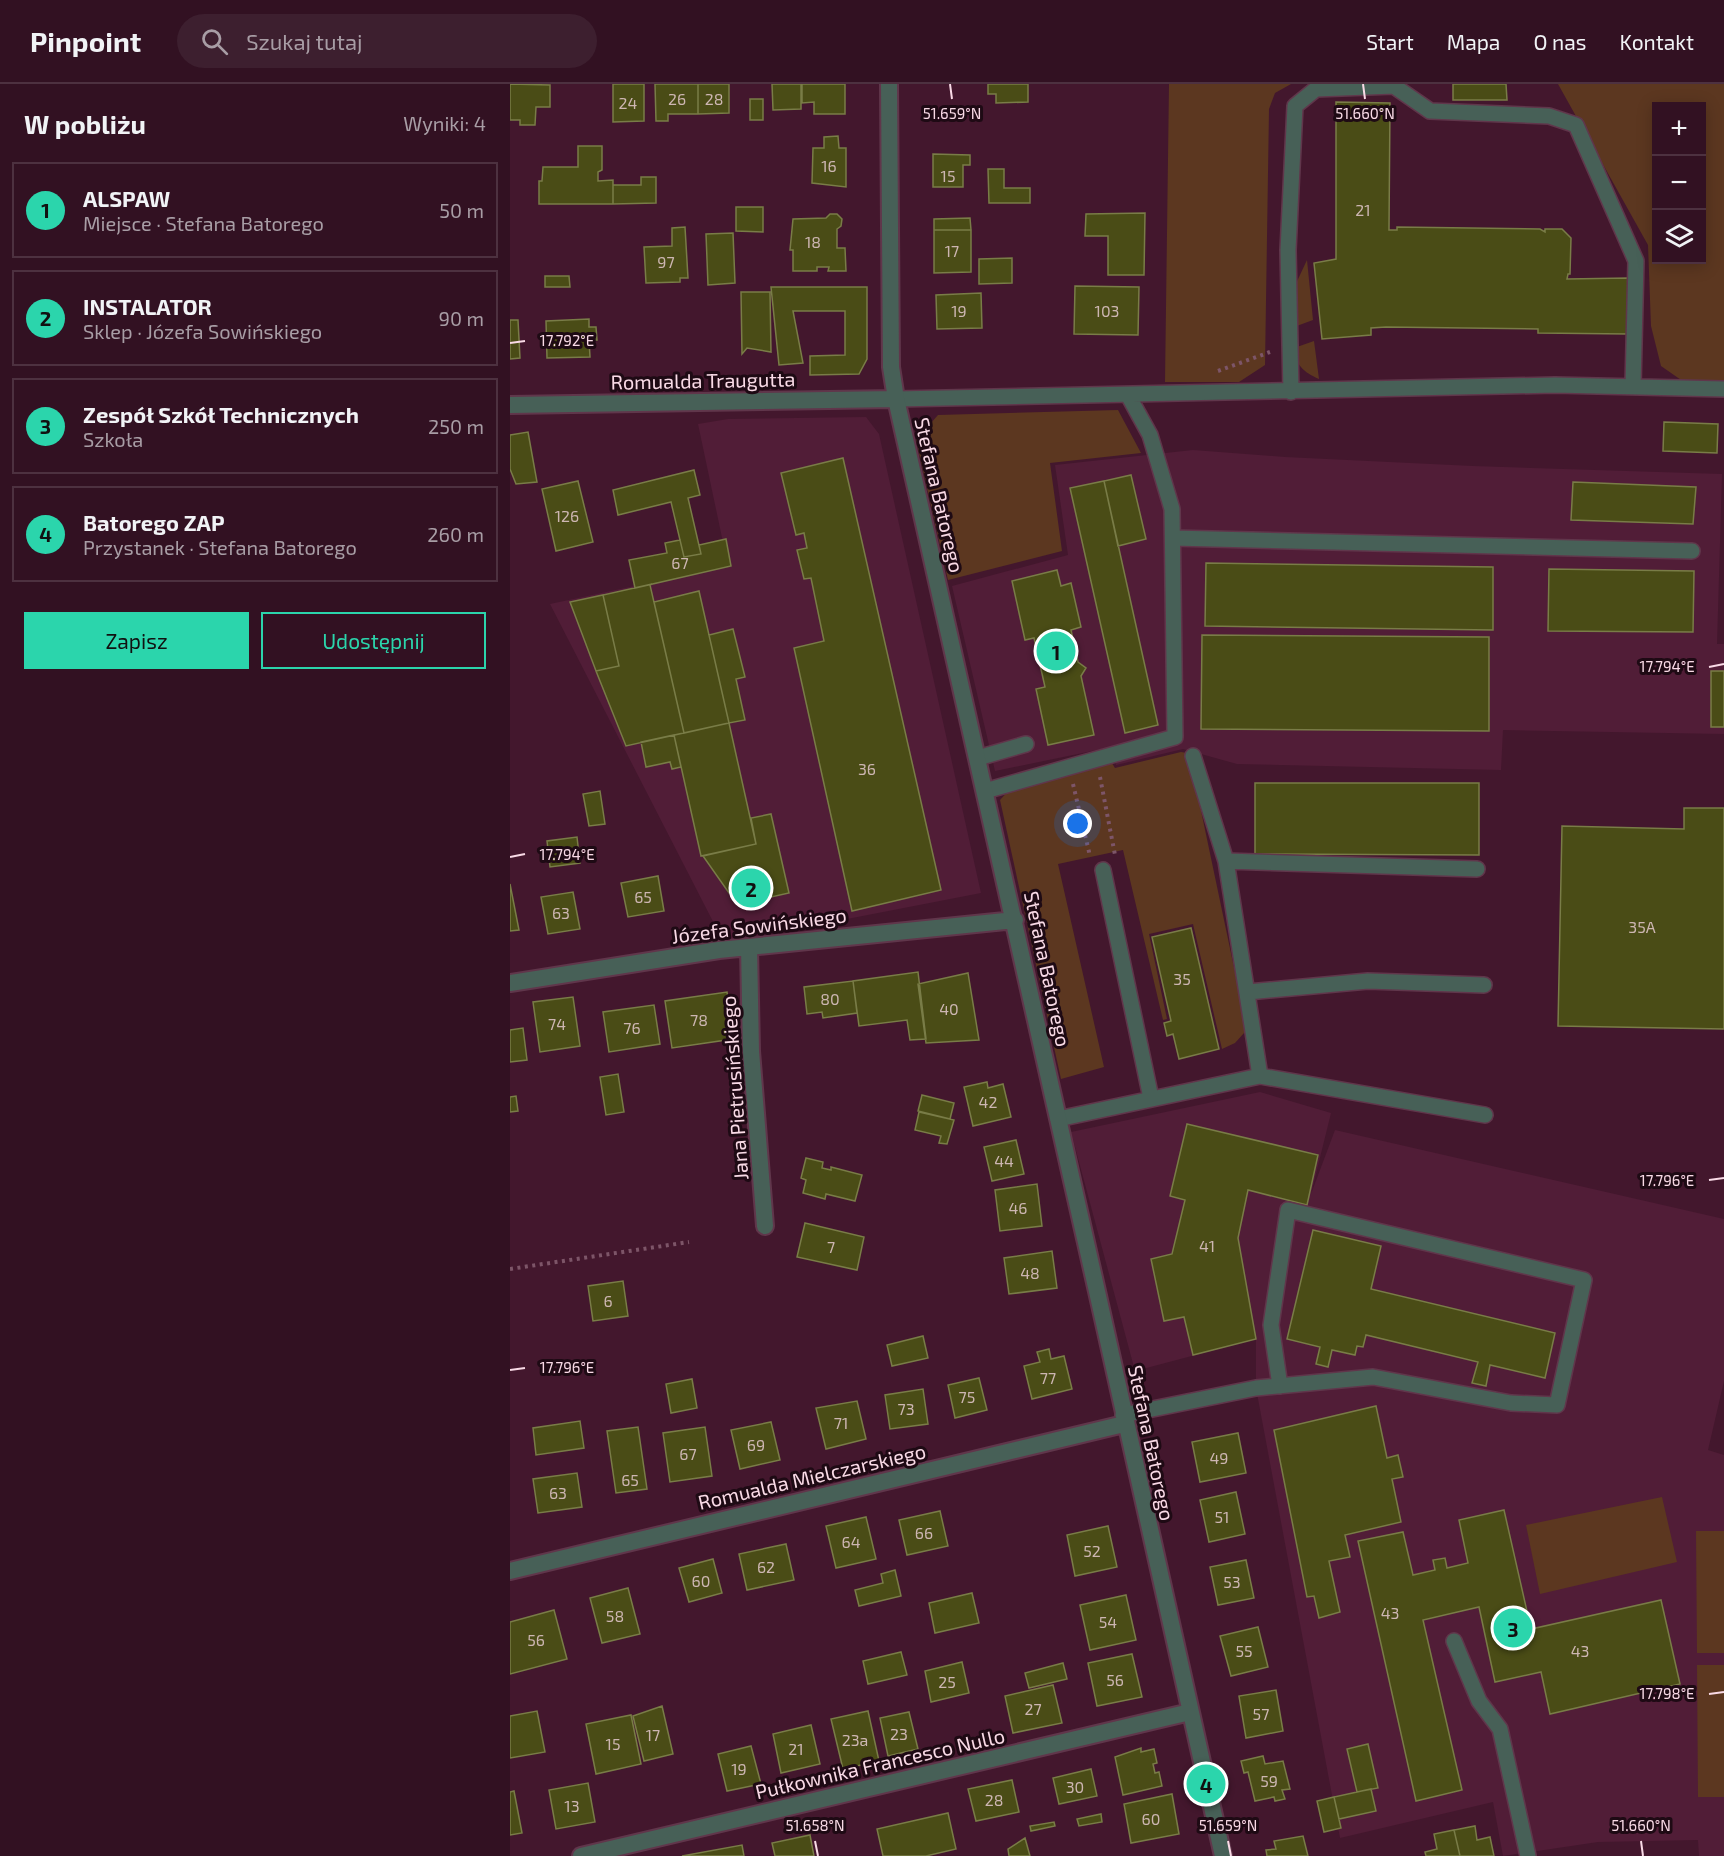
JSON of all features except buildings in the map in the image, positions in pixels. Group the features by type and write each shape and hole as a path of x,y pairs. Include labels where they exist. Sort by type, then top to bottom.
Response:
{"street":[{"name":"Stefana Batorego","path":"889,84 891,367 896,399 1015,920 1124,1420 1223,1856"},
{"name":"Romualda Traugutta","path":"510,405 896,399"},
{"name":"Józefa Sowińskiego","path":"510,983 749,947 1015,920"},
{"name":"Jana Pietrusińskiego","path":"749,947 751,1051 765,1226"},
{"name":"Romualda Mielczarskiego","path":"510,1571 1124,1420"},
{"name":"Pułkownika Francesco Nullo","path":"581,1856 1190,1712"}],"lane":[{"path":"1290,392 1288,250 1295,106 1316,89 1394,86 1430,111 1549,116 1576,125 1636,261 1633,386"},
{"path":"896,399 1633,386 1724,389"},
{"path":"985,790 1175,737 1172,509 1150,435 1128,395"},
{"path":"1173,538 1692,551"},
{"path":"978,758 1026,744"},
{"path":"1193,756 1227,861 1260,1076"},
{"path":"1227,861 1477,869"},
{"path":"1104,867 1151,1098"},
{"path":"1248,992 1368,981 1484,985"},
{"path":"1058,1119 1260,1076 1485,1115"},
{"path":"1124,1420 1256,1388 1280,1386 1373,1377 1511,1403 1557,1405 1584,1280 1288,1210 1271,1325 1280,1386"},
{"path":"1454,1641 1479,1701 1500,1729 1528,1856"}],"path":[{"path":"1217,371 1290,344"},
{"path":"1096,759 1104,867"},
{"path":"1070,766 1104,867"},
{"path":"510,1269 689,1242"}],"shaded area":[{"path":"1169,84 1291,84 1275,93 1269,109 1265,365 1239,382 1165,382"},
{"path":"1558,84 1724,84 1724,384 1684,382 1661,366 1651,326 1648,245"},
{"path":"1307,260 1313,320 1294,327 1292,292"},
{"path":"1314,341 1319,379 1301,367 1296,359 1294,348"},
{"path":"1118,410 1141,453 1050,463 1062,551 948,580 916,440 938,415"},
{"path":"866,417 879,434 981,893 724,943 550,604 728,566 698,424 728,419"},
{"path":"1193,450 1473,466 1722,474 1717,644 1724,644 1724,734 1503,730 1501,770 1237,764 1183,749 1116,765 1112,747 995,771 952,586 1068,555 1055,465"},
{"path":"1181,752 1187,753 1191,763 1244,1015 1244,1033 1235,1043 1222,1049 1193,924 1149,934 1167,1019 1163,1020 1123,850 1058,864 1104,1067 1061,1079 1000,800 1011,788 1110,760 1115,768"},
{"path":"1260,1092 1331,1113 1311,1194 1335,1130 1724,1219 1724,1381 1708,1450 1724,1455 1724,1856 1699,1856 1698,1840 1598,1842 1503,1856 1493,1802 1340,1838 1256,1388 1256,1339 1135,1371 1071,1132"},
{"path":"1662,1497 1677,1562 1540,1594 1526,1525"},
{"path":"1696,1531 1724,1531 1724,1653 1697,1653"},
{"path":"1697,1665 1724,1665 1724,1797 1698,1797"}],"place":[{"name":"ALSPAW","path":"1056,651"},
{"name":"INSTALATOR","path":"751,888"},
{"name":"Zespół Szkół Technicznych","path":"1513,1628"},
{"name":"Batorego ZAP","path":"1206,1784"}]}
